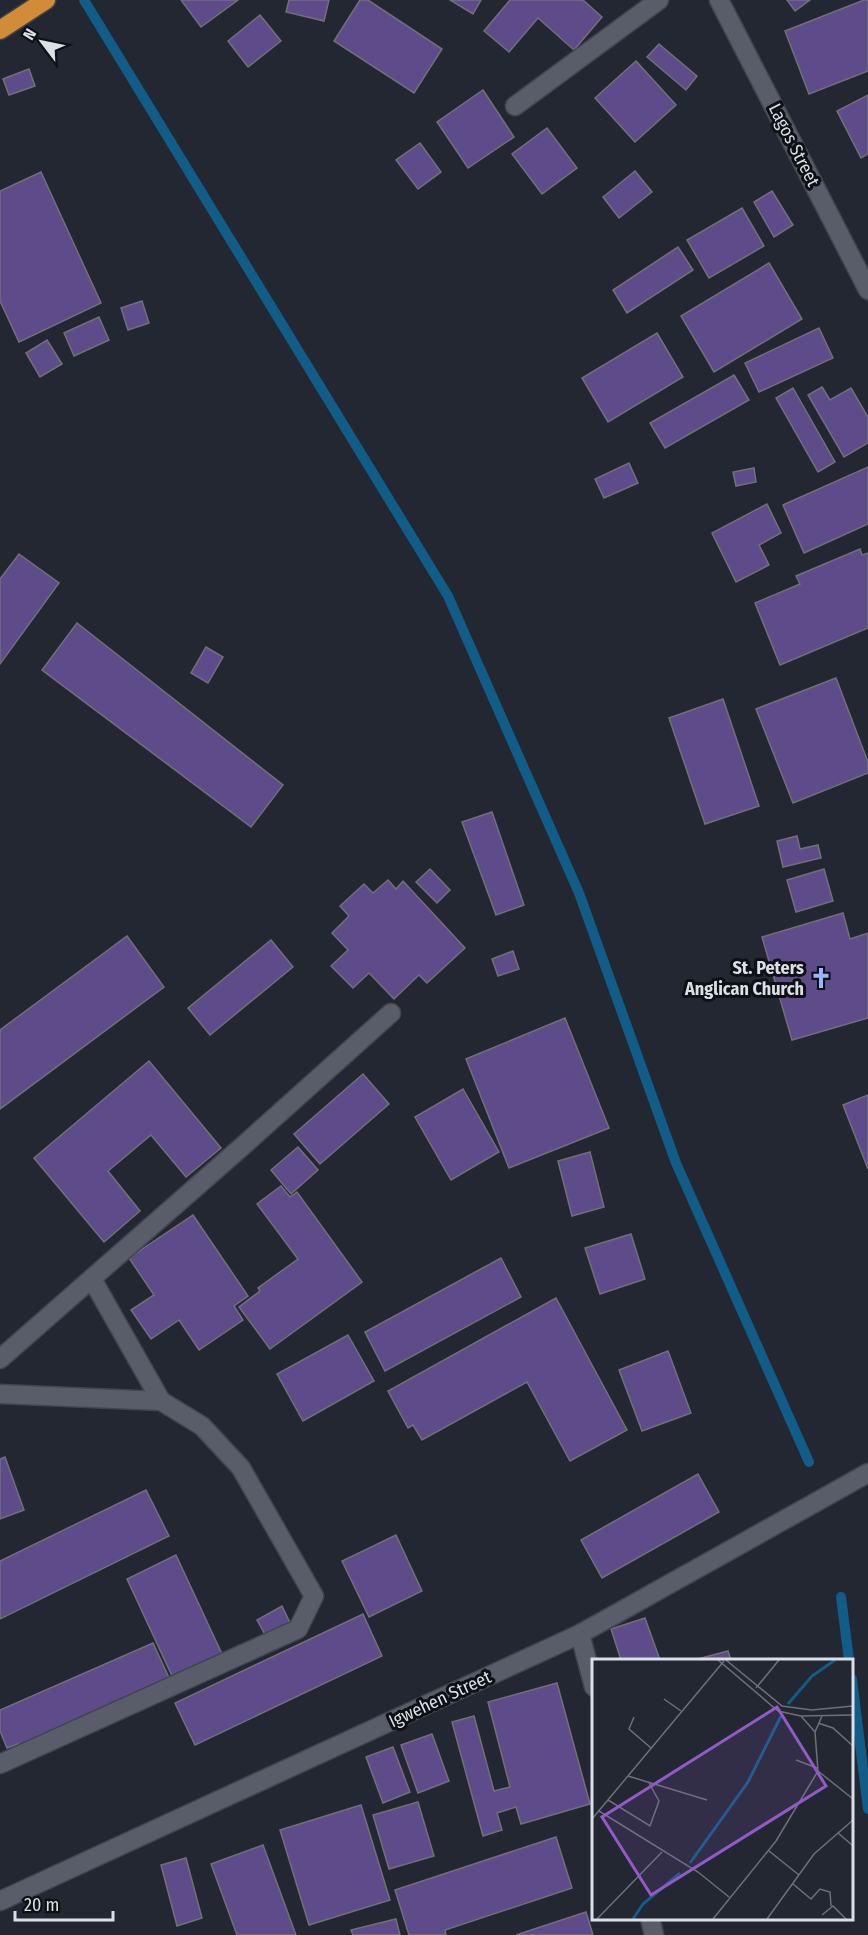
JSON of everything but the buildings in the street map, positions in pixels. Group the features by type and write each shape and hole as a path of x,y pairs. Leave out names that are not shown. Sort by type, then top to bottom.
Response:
{"highway":[{"path":"0,30 43,3"}],"street":[{"path":"515,106 659,0"},
{"name":"Lagos Street","path":"719,0 868,290"},
{"path":"0,1359 391,1012"},
{"path":"92,1279 161,1401"},
{"path":"0,1394 161,1401 202,1425 241,1468 314,1596 298,1629 0,1764"},
{"name":"Igwehen Street","path":"0,1901 580,1635 868,1473"},
{"path":"580,1635 592,1680"},
{"path":"650,1920 654,1935"}],"waterway":[{"path":"84,0 448,596 579,893 676,1163 809,1462"},
{"path":"841,1597 849,1659"},
{"path":"853,1687 868,1809"}],"place":[{"name":"St. Peters Anglican Church","path":"821,978"}]}
